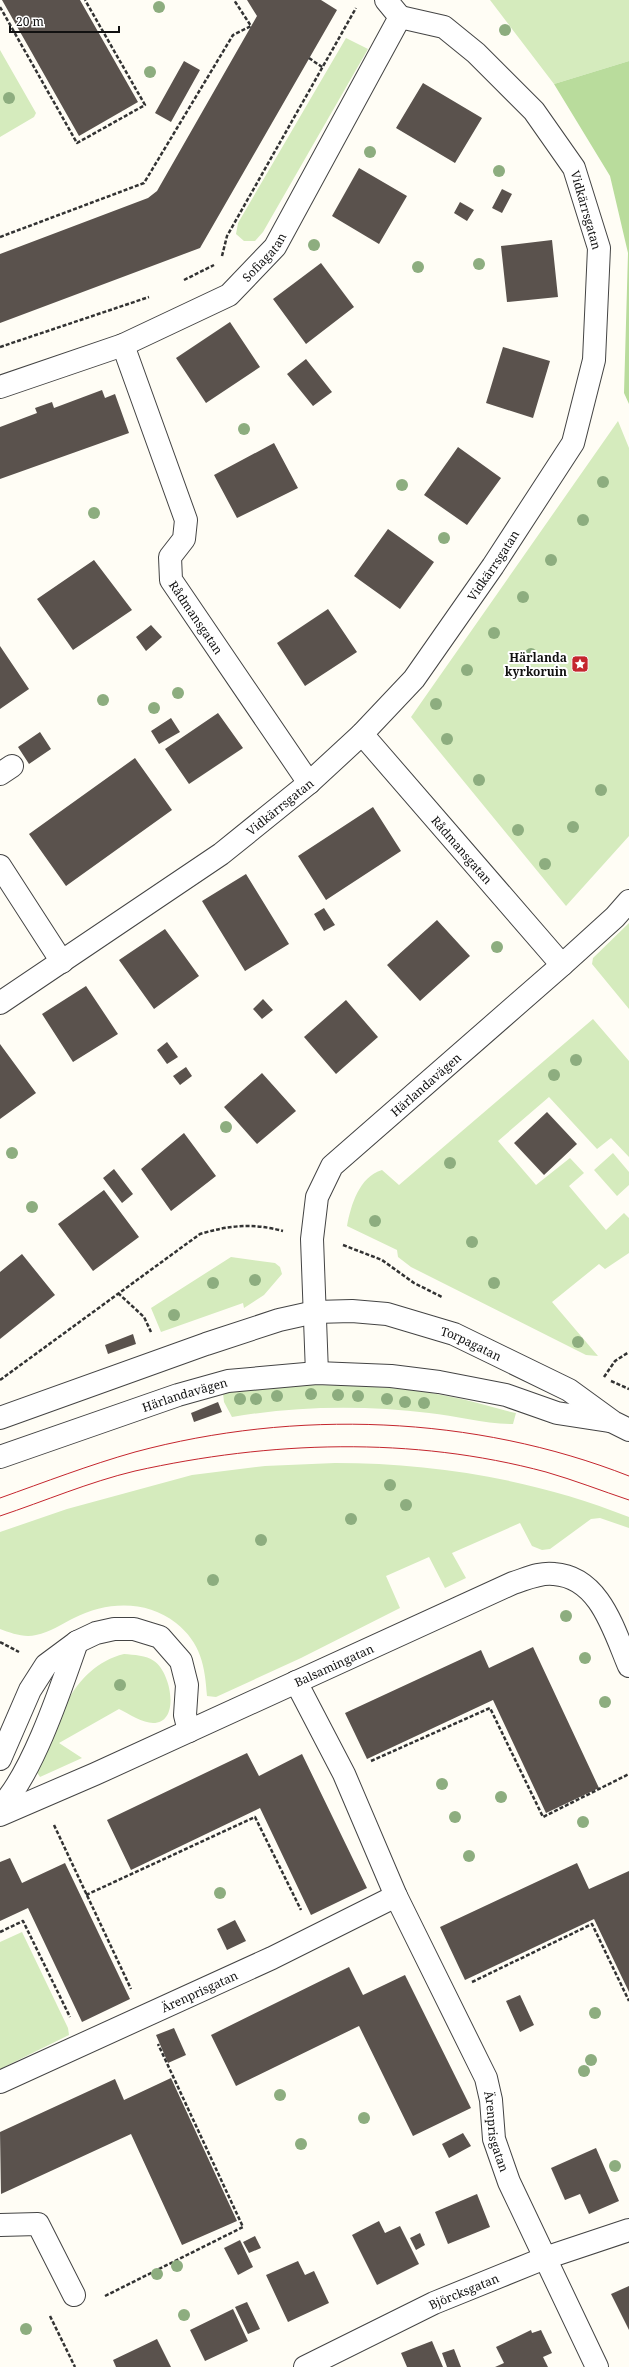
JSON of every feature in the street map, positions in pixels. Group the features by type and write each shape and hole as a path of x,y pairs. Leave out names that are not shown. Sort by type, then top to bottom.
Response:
{"street":[{"path":"386,0 400,17"},
{"name":"Sofiagatan","path":"0,387 123,345 229,294 275,247 400,17"},
{"name":"Vidkärrsgatan","path":"0,1003 221,854 309,783 362,734 414,679 493,566 573,443 594,360 599,248 574,168 534,111 476,53 444,27 400,17"},
{"name":"Rådmansgatan","path":"123,345 186,520 184,539 170,557 171,580 309,783"},
{"name":"Rådmansgatan","path":"362,734 562,965"},
{"path":"0,866 62,962"},
{"name":"Härlandavägen","path":"0,1457 178,1395 228,1381 317,1372 312,1262 314,1218 317,1197 332,1166 562,965 615,917 629,901"},
{"name":"Torpagatan","path":"315,1312 352,1311 387,1314 454,1334 569,1390 621,1426"},
{"path":"0,1418 206,1344 279,1320 315,1312"},
{"name":"Torpagatan","path":"317,1372 391,1376 439,1382 506,1395 557,1413 621,1426"},
{"name":"Balsamingatan","path":"0,1815 42,1798 513,1583 538,1575 555,1574 576,1580 591,1590 605,1611 629,1666"},
{"path":"0,1759 30,1690 46,1664 77,1642 96,1633 114,1629 134,1629 160,1637 181,1661 187,1685 185,1715 189,1731"},
{"path":"0,1807 23,1774 32,1756 77,1642"},
{"name":"Ärenprisgatan","path":"296,1682 344,1774 396,1896 486,2078 491,2100 494,2139 509,2182 597,2367"},
{"name":"Ärenprisgatan","path":"0,2082 144,2015 259,1964 396,1896"},
{"path":"2,2230 38,2224 74,2295"},
{"name":"Björcksgatan","path":"305,2367 434,2303 545,2258 629,2230"}],"path":[{"path":"0,7 77,143 144,104 85,0"},
{"path":"0,237 144,183 233,35 251,26 234,0"},
{"path":"178,283 221,261 227,236 357,7"},
{"path":"309,58 322,67"},
{"path":"0,347 150,296"},
{"path":"0,1380 200,1234 226,1226 269,1228 289,1233"},
{"path":"118,1293 144,1317 154,1338"},
{"path":"604,1377 615,1361 629,1352"},
{"path":"344,1774 490,1708 543,1817 629,1774"},
{"path":"42,1798 86,1895 243,2227 120,2290 80,2307 74,2295"},
{"path":"86,1895 255,1817 304,1917"},
{"path":"0,1932 23,1921 71,2018"},
{"path":"444,1995 592,1924 629,2001"}],"green space":[{"path":"490,0 629,0 629,61 554,84"},
{"path":"346,38 368,49 263,232 255,241 244,241 236,234 238,223"},
{"path":"0,50 36,113 34,117 0,137"},
{"path":"629,61 629,404 624,393 628,253 610,176 554,84"},
{"path":"618,421 629,448 629,836 566,906 411,717"},
{"path":"629,923 629,1009 592,964 593,958"},
{"path":"593,1019 629,1061 629,1157 611,1138 597,1149 549,1097 498,1141 536,1185 570,1158 584,1173 569,1186 606,1230 624,1213 629,1218 629,1253 605,1269 599,1264 552,1302 598,1356 586,1355 411,1267 398,1257 397,1250 347,1226 357,1193 367,1179 382,1170 399,1185"},
{"path":"613,1153 629,1172 629,1185 617,1196 594,1170"},
{"path":"231,1257 275,1263 280,1267 282,1274 264,1295 244,1308 243,1303 161,1332 151,1308"},
{"path":"288,1385 388,1388 427,1392 516,1413 513,1424 492,1423 404,1410 355,1408 305,1409 256,1413 232,1417 224,1402 223,1393"},
{"path":"335,1463 410,1466 485,1476 558,1493 594,1504 629,1517 629,1528 600,1518 591,1519 550,1549 542,1550 532,1546 520,1523 452,1553 466,1578 445,1588 429,1557 386,1576 400,1608 301,1658 216,1697 207,1696 203,1665 191,1639 176,1623 165,1615 152,1610 126,1606 100,1608 87,1612 56,1628 31,1636 18,1635 0,1629 0,1532 67,1509 192,1475 265,1466"},
{"path":"124,1654 147,1658 154,1661 160,1667 169,1685 170,1706 167,1715 162,1721 149,1723 119,1709 59,1743 82,1758 40,1777 36,1771 59,1718 78,1685 91,1671 106,1661"},
{"path":"22,1932 68,2028 69,2035 0,2069 0,1942"}],"building":[{"path":"2,0 80,0 138,102 79,136"},
{"path":"247,0 321,0 337,10 200,248 0,323 0,254 148,198 157,191 257,16"},
{"path":"184,61 200,70 171,122 155,113"},
{"path":"423,83 482,118 455,163 396,128"},
{"path":"359,168 407,196 379,244 332,216"},
{"path":"502,189 512,194 502,213 492,208"},
{"path":"460,202 474,210 467,221 454,213"},
{"path":"552,240 558,297 507,302 501,246"},
{"path":"321,263 354,307 306,344 273,299"},
{"path":"230,322 260,367 206,403 176,358"},
{"path":"503,347 550,361 533,418 486,403"},
{"path":"306,359 332,392 313,406 287,374"},
{"path":"102,390 105,398 115,394 129,433 0,479 0,427 37,413 35,408 52,402 54,408"},
{"path":"274,443 298,488 237,518 214,475"},
{"path":"458,447 501,478 467,525 424,495"},
{"path":"388,529 434,562 400,609 354,576"},
{"path":"94,560 132,610 73,650 37,599"},
{"path":"328,609 357,652 305,686 277,643"},
{"path":"151,625 162,637 146,651 136,637"},
{"path":"0,646 29,689 0,709"},
{"path":"218,713 243,748 189,784 165,749"},
{"path":"171,718 180,732 159,744 151,731"},
{"path":"40,732 51,749 29,764 18,747"},
{"path":"135,758 172,810 66,886 29,834"},
{"path":"373,807 401,851 326,900 298,856"},
{"path":"246,874 289,944 245,971 202,901"},
{"path":"324,908 335,925 324,931 314,914"},
{"path":"437,920 470,956 420,1001 387,965"},
{"path":"165,929 199,976 154,1009 119,960"},
{"path":"86,986 118,1034 73,1062 42,1014"},
{"path":"263,999 273,1010 262,1019 253,1009"},
{"path":"346,1000 378,1037 336,1074 304,1037"},
{"path":"167,1042 178,1057 167,1064 157,1050"},
{"path":"0,1044 36,1093 0,1119"},
{"path":"186,1067 192,1076 180,1085 173,1076"},
{"path":"262,1073 296,1111 257,1144 224,1107"},
{"path":"547,1112 577,1144 544,1175 514,1143"},
{"path":"184,1133 216,1176 171,1211 141,1169"},
{"path":"114,1169 133,1194 122,1203 103,1178"},
{"path":"104,1190 139,1237 93,1271 58,1224"},
{"path":"22,1254 55,1295 0,1339 0,1272"},
{"path":"133,1334 136,1344 108,1354 105,1345"},
{"path":"218,1402 222,1412 194,1422 191,1413"},
{"path":"533,1647 599,1788 546,1813 493,1700 367,1759 345,1713 481,1650 489,1668"},
{"path":"247,1753 259,1776 302,1754 367,1888 311,1915 260,1808 131,1870 107,1820"},
{"path":"10,1858 22,1883 65,1863 130,1999 82,2022 28,1908 0,1921 0,1862"},
{"path":"577,1863 589,1889 629,1871 629,1992 594,1919 465,1980 440,1927"},
{"path":"235,1920 246,1941 227,1950 217,1929"},
{"path":"349,1967 363,1995 405,1975 471,2108 413,2136 359,2026 236,2086 211,2035"},
{"path":"520,1995 534,2025 520,2032 506,2001"},
{"path":"174,2028 186,2055 168,2063 156,2035"},
{"path":"171,2078 237,2221 182,2245 131,2134 1,2194 0,2132 115,2079 124,2100"},
{"path":"463,2133 471,2146 449,2158 442,2144"},
{"path":"596,2148 619,2201 589,2214 580,2194 565,2200 551,2168"},
{"path":"477,2194 490,2227 448,2244 435,2212"},
{"path":"379,2221 385,2233 400,2226 419,2264 377,2285 352,2235"},
{"path":"420,2233 425,2245 416,2250 410,2238"},
{"path":"255,2236 261,2248 249,2253 243,2242"},
{"path":"240,2240 253,2267 238,2275 224,2248"},
{"path":"298,2261 305,2275 314,2271 329,2303 288,2322 266,2275"},
{"path":"629,2286 629,2330 611,2294"},
{"path":"247,2302 260,2329 248,2334 235,2307"},
{"path":"233,2309 248,2341 205,2361 190,2330"},
{"path":"531,2330 532,2333 541,2330 552,2353 543,2357 548,2367 495,2367 504,2363 496,2347"},
{"path":"157,2339 171,2367 116,2367 113,2360"},
{"path":"432,2341 443,2367 407,2367 401,2353"},
{"path":"454,2349 461,2367 447,2367 442,2353"}],"tram line":[{"path":"0,1498 118,1457 196,1438 258,1429 321,1425 384,1425 447,1430 509,1440 570,1456 629,1476"},
{"path":"0,1516 84,1486 135,1471 237,1453 341,1447 393,1448 444,1452 495,1460 546,1472 629,1500"}],"place":[{"name":"Härlanda kyrkoruin","path":"580,664"}]}
